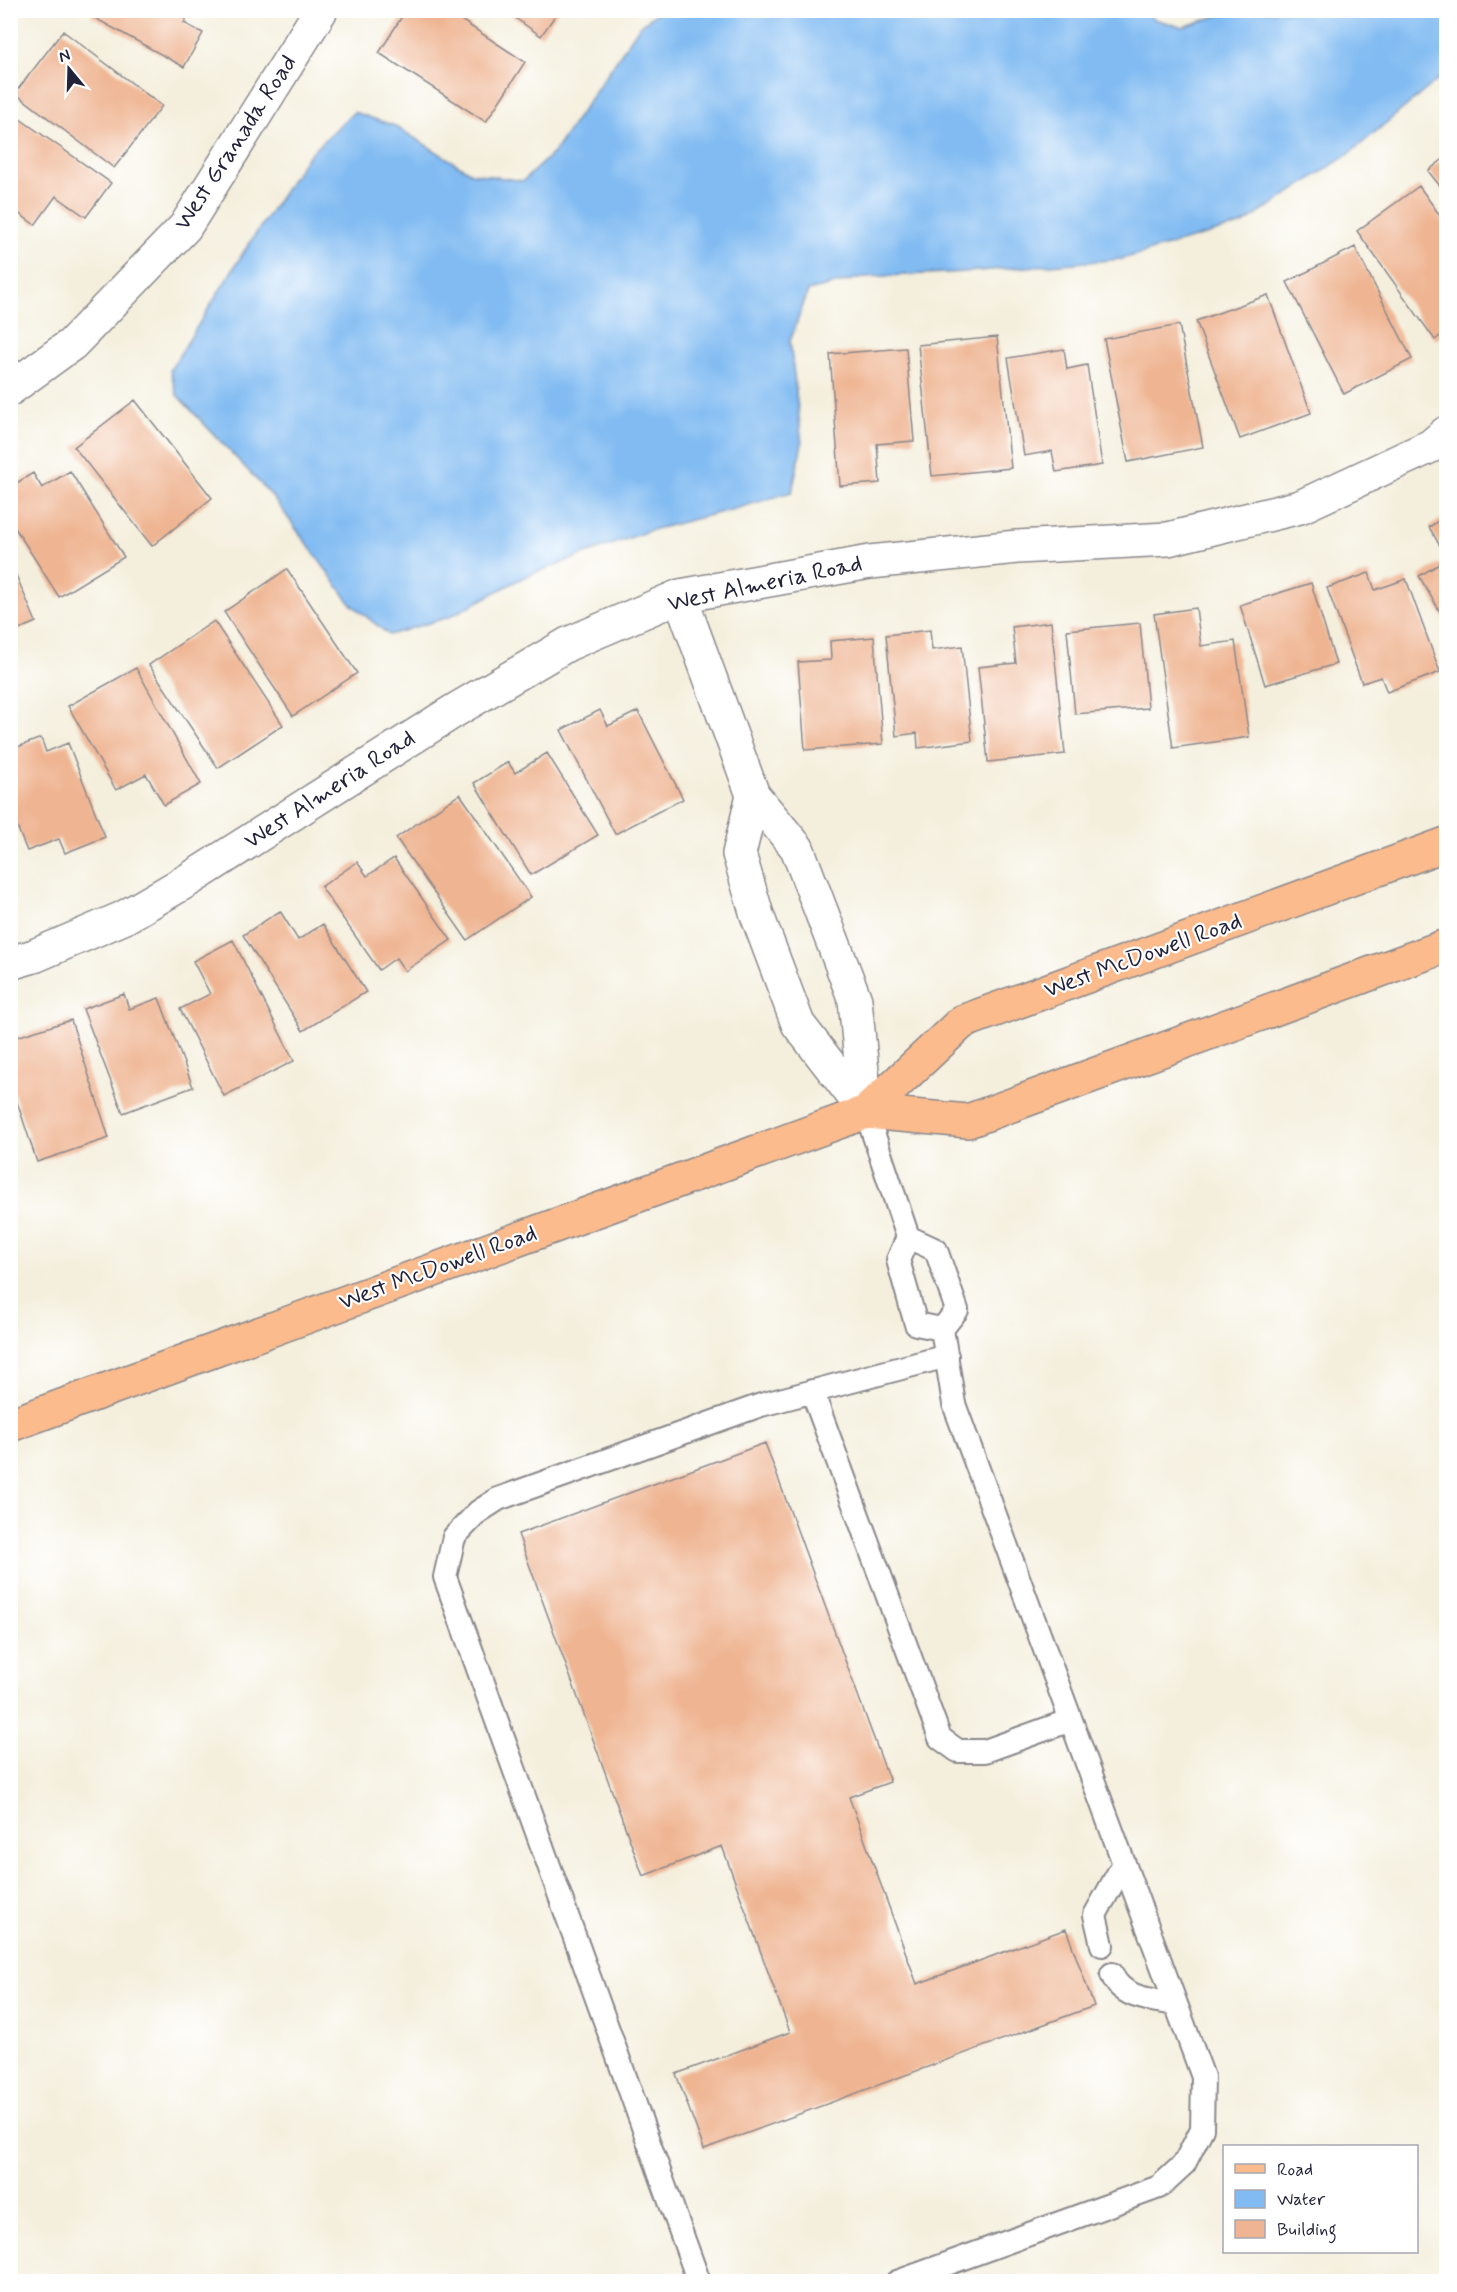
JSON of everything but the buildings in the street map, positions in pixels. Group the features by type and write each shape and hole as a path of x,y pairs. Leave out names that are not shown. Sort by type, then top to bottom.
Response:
{"main road":[{"name":"West McDowell Road","path":"10,1425 866,1112 962,1023 1446,843"},
{"name":"West McDowell Road","path":"866,1112 968,1121 1446,946"}],"street":[{"name":"West Granada Road","path":"10,389 72,344 184,227 321,10"},
{"name":"West Almeria Road","path":"10,963 34,956 123,918 190,879 454,711 558,649 680,596 870,562 1017,547 1168,539 1299,507 1431,446 1446,433"},
{"path":"680,596 753,795 796,848 855,1000 866,1112"},
{"path":"753,795 739,854 757,915 798,1024 866,1112"}],"lane":[{"path":"866,1112 908,1237 898,1260 916,1324 942,1329"},
{"path":"897,2282 1159,2187 1184,2164 1202,2129 1203,2077 954,1404 942,1329 957,1310 936,1250 908,1237"},
{"path":"699,2282 445,1577 454,1537 478,1512 498,1499 761,1405 946,1356"},
{"path":"812,1391 940,1738 958,1751 985,1751 1071,1720"},
{"path":"1102,1945 1095,1915 1124,1863"},
{"path":"1112,1974 1116,1984 1136,1996 1176,2004"}],"water":[{"path":"1142,10 1154,19 1183,27 1232,11 1446,11 1446,73 1349,154 1243,224 1122,259 966,272 863,277 808,291 790,341 802,444 792,492 648,531 524,577 449,617 389,635 351,604 272,496 177,395 170,370 245,250 307,157 354,112 395,126 471,173 523,181 554,152 639,27 659,11"}]}
